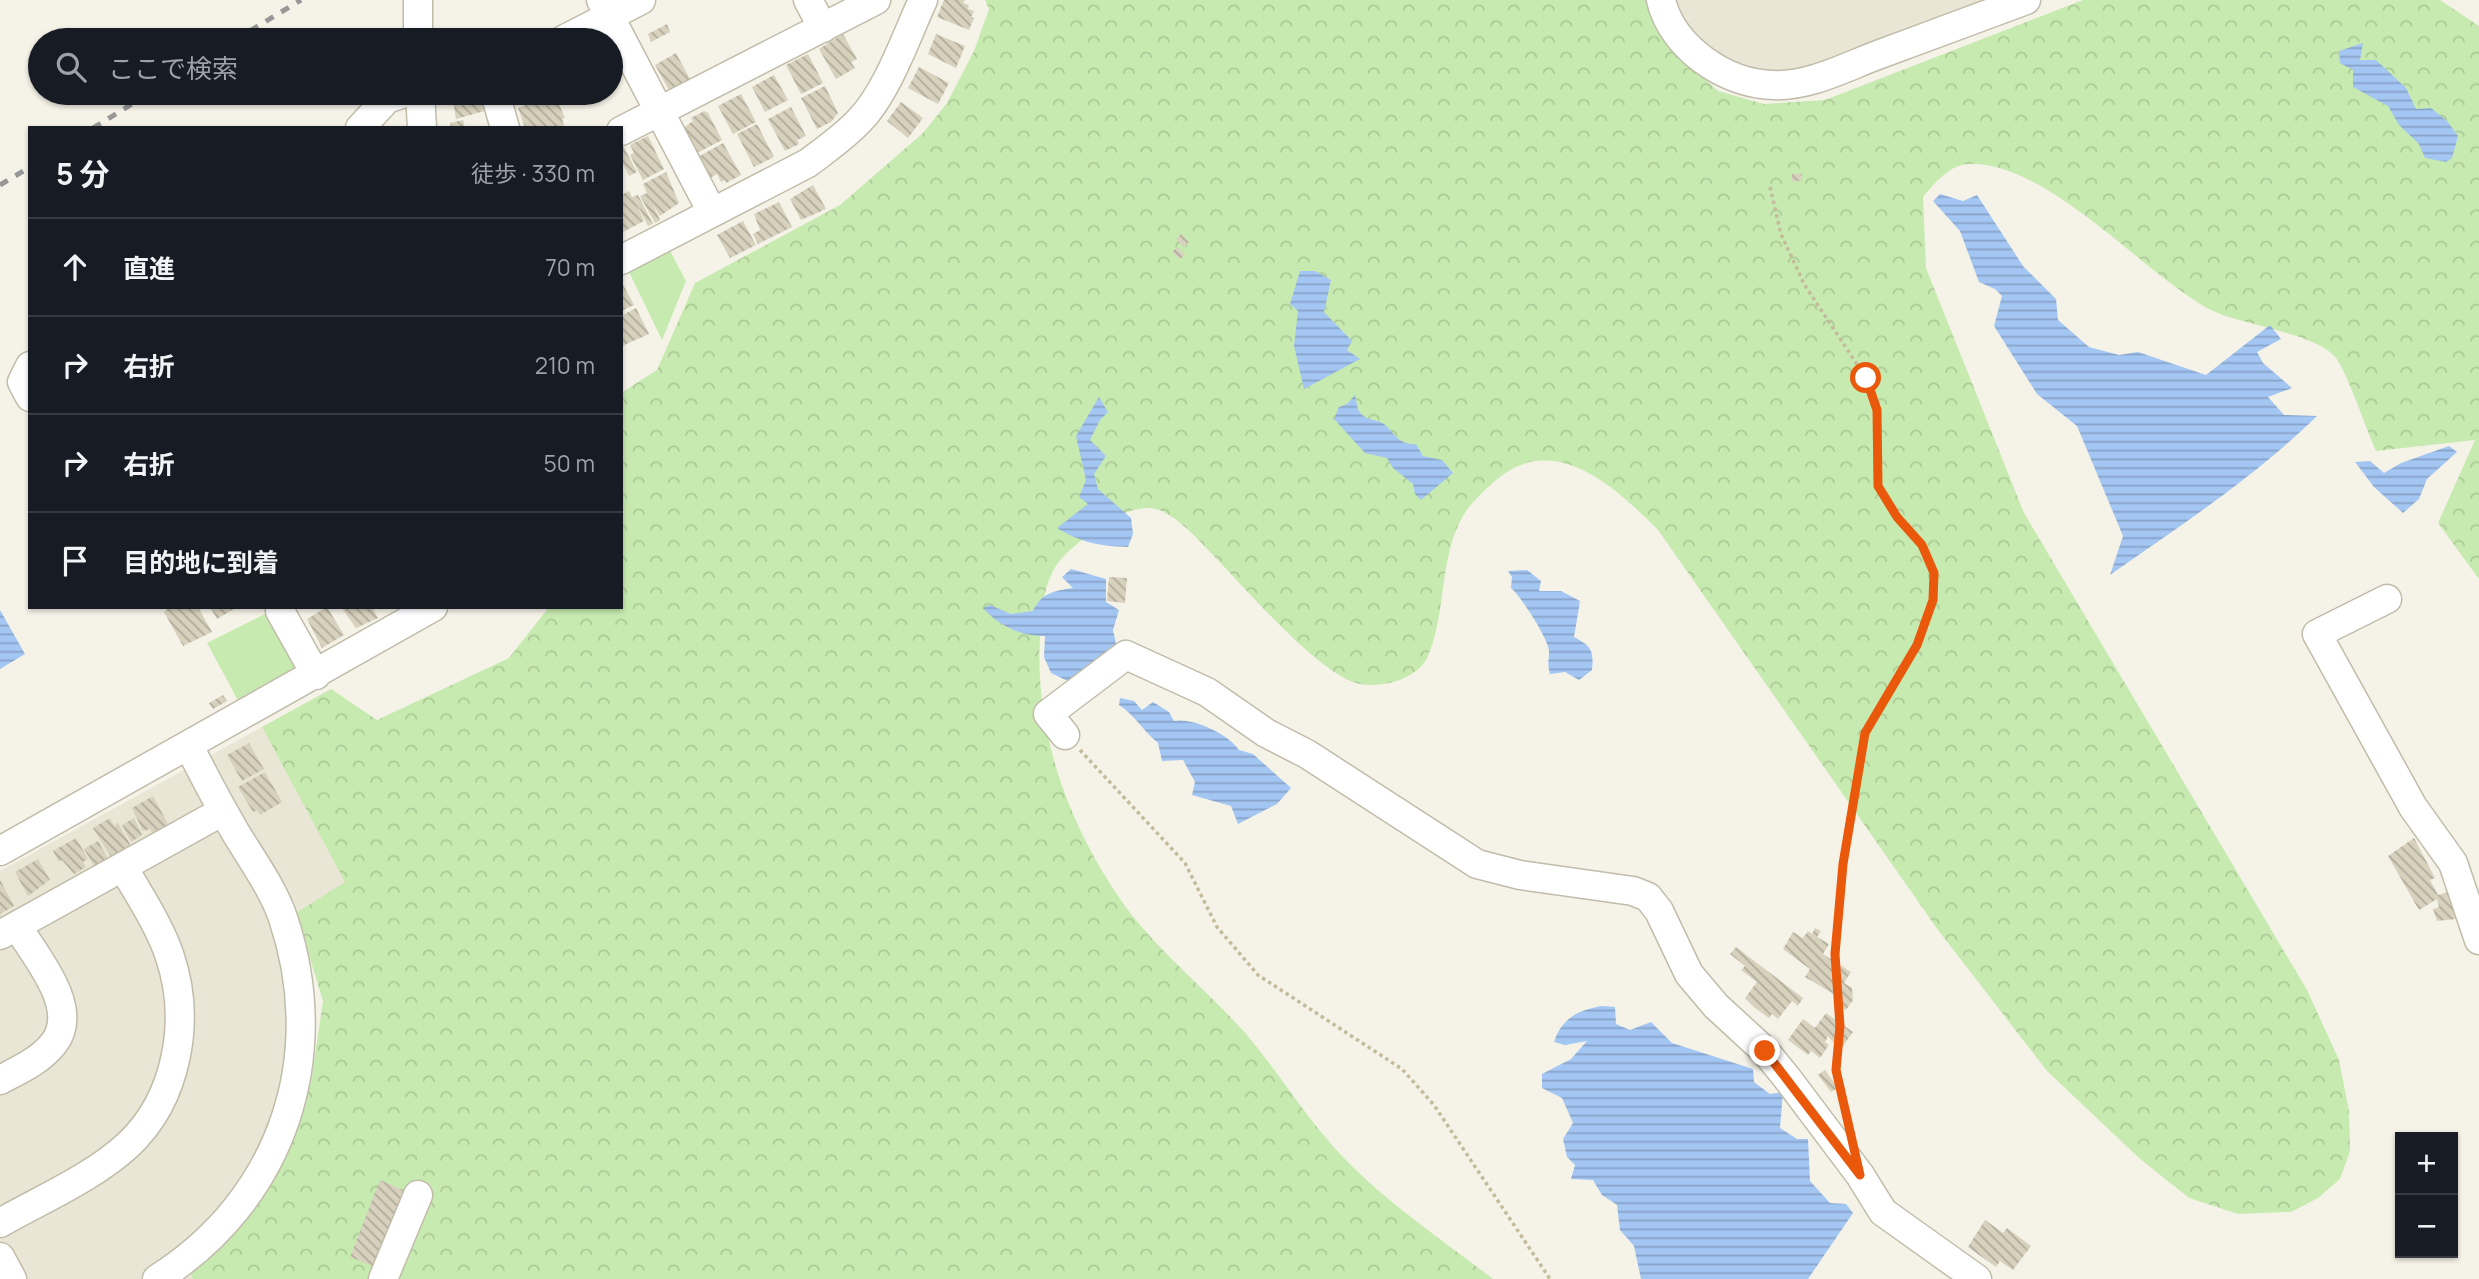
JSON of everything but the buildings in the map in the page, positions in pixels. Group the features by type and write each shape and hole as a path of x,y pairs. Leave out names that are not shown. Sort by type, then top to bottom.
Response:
{"street":[{"path":"418,0 418,28"},
{"path":"579,28 604,9 641,0"},
{"path":"808,0 823,28"},
{"path":"623,130 876,0"},
{"path":"623,259 808,163 860,120 877,96 923,0"},
{"path":"1661,0 1676,33 1700,59 1732,76 1773,85 1812,80 2026,0"},
{"path":"604,9 614,28"},
{"path":"623,46 712,212"},
{"path":"362,126 381,105"},
{"path":"412,105 421,126"},
{"path":"498,105 504,126"},
{"path":"28,370 22,382 28,393"},
{"path":"2387,598 2316,634 2413,807 2452,863 2477,926"},
{"path":"282,609 316,675"},
{"path":"0,851 316,675 429,609"},
{"path":"1065,735 1048,714 1126,655 1207,692 1266,733 1307,754 1477,864 1520,875 1633,891 1648,897 1659,911 1689,974 1716,1006 1765,1051 1860,1175 1883,1212 1977,1279"},
{"path":"157,1279 191,1255 241,1205 268,1162 283,1127 296,1082 302,1041 300,984 283,917 189,746"},
{"path":"0,1080 36,1060 46,1051 55,1042 62,1020 59,997 8,931 223,811"},
{"path":"0,1223 97,1167 128,1144 164,1093 178,1059 179,1007 170,957 123,867"},
{"path":"383,1279 418,1195"},
{"path":"0,1257 12,1279"}],"path":[{"path":"1770,187 1780,234 1804,284 1866,378 1877,410 1878,486 1897,517 1922,545 1934,573 1933,600 1917,645 1865,733 1843,864 1835,954 1840,1026 1836,1070 1848,1122"},
{"path":"1065,735 1141,812 1185,863 1217,927 1258,975 1402,1069 1434,1105 1550,1279"}],"shaded area":[{"path":"1675,0 2004,0 1784,76 1741,70 1709,53 1683,22"},
{"path":"262,727 346,882 296,913 283,917 300,984 283,1127 189,1272 193,1279 0,1279 0,871"}],"green space":[{"path":"985,0 1648,0 1681,57 1718,91 1764,104 1825,100 2083,0 2440,0 2479,26 2479,579 2438,523 2475,440 2376,451 2341,366 2326,349 2294,335 2207,308 2181,291 2092,221 2029,180 1999,168 1962,165 1943,176 1923,197 1926,268 2024,513 2307,990 2339,1060 2349,1111 2350,1151 2340,1179 2318,1198 2291,1212 2238,1214 2189,1198 2139,1158 2047,1071 1938,930 1658,530 1603,482 1561,462 1539,461 1517,466 1495,481 1464,514 1452,543 1437,625 1428,656 1416,671 1399,680 1379,685 1360,684 1343,678 1324,665 1282,627 1192,533 1171,516 1149,508 1119,516 1074,546 1063,557 1047,585 1040,629 1043,711 1061,783 1091,851 1131,914 1246,1034 1318,1129 1344,1158 1397,1206 1493,1279 193,1279 189,1272 297,1125 311,1082 323,1001 296,913 345,882 262,727 331,689 377,720 509,658 547,609 623,609 623,392 657,370 695,283 840,205 923,133 947,103 974,51 989,9"},
{"path":"670,251 686,281 662,340 629,272"},
{"path":"269,612 303,671 241,706 207,643"}],"water":[{"path":"2363,43 2360,60 2376,60 2406,88 2416,109 2431,108 2447,121 2458,136 2452,158 2446,162 2425,158 2419,144 2399,125 2388,106 2353,87 2353,70 2340,63 2339,51"},
{"path":"1940,194 1963,201 1977,195 2023,266 2056,299 2058,320 2089,347 2119,355 2138,352 2206,375 2270,325 2281,339 2257,352 2263,363 2292,388 2268,397 2284,415 2317,416 2242,481 2110,575 2123,536 2077,426 2037,394 1994,326 2002,296 1995,289 1979,282 1960,231 1933,201"},
{"path":"1300,271 1315,271 1331,280 1324,312 1352,341 1347,350 1360,359 1304,389 1294,346 1298,311 1290,304"},
{"path":"1355,395 1362,414 1384,424 1401,441 1416,444 1423,456 1442,460 1453,473 1421,500 1415,494 1413,484 1393,468 1387,458 1365,453 1334,419 1339,407 1347,404"},
{"path":"1099,397 1108,412 1100,420 1090,440 1106,456 1094,474 1098,489 1131,518 1133,534 1128,547 1091,543 1057,528 1088,504 1079,497 1086,480 1076,436"},
{"path":"2449,446 2457,452 2427,479 2419,499 2403,513 2374,487 2355,462 2370,461 2384,473 2401,463"},
{"path":"1071,569 1106,579 1106,602 1119,610 1113,630 1117,648 1072,683 1051,673 1044,657 1045,636 1011,629 983,608 990,605 1011,614 1033,611 1040,600 1049,594 1073,588 1062,577"},
{"path":"1527,570 1541,581 1539,591 1561,591 1580,601 1574,637 1590,649 1592,670 1579,680 1565,672 1550,674 1548,645 1527,608 1511,588 1512,577 1508,571"},
{"path":"0,610 25,654 0,669"},
{"path":"1120,698 1134,701 1142,710 1153,702 1169,712 1174,721 1200,724 1219,733 1239,750 1253,754 1291,788 1277,804 1238,824 1231,806 1192,795 1195,782 1183,760 1162,761 1158,743 1119,705"},
{"path":"1602,1006 1615,1007 1616,1024 1630,1030 1651,1022 1672,1043 1753,1069 1754,1082 1770,1094 1783,1092 1780,1128 1797,1139 1808,1139 1810,1181 1830,1203 1846,1204 1853,1213 1808,1279 1641,1279 1634,1246 1620,1230 1617,1205 1602,1195 1593,1180 1571,1179 1575,1165 1567,1157 1563,1139 1573,1123 1562,1098 1542,1088 1542,1074 1571,1059 1587,1041 1565,1045 1554,1042 1566,1021 1578,1013"}],"railway":[{"path":"255,28 301,0"},
{"path":"96,126 130,105"},
{"path":"0,185 28,168"}],"route":[{"path":"1765,1051 1860,1175 1836,1070 1840,1026 1835,954 1843,864 1865,733 1917,645 1933,600 1934,573 1922,545 1897,517 1878,486 1877,410 1866,378"}]}
